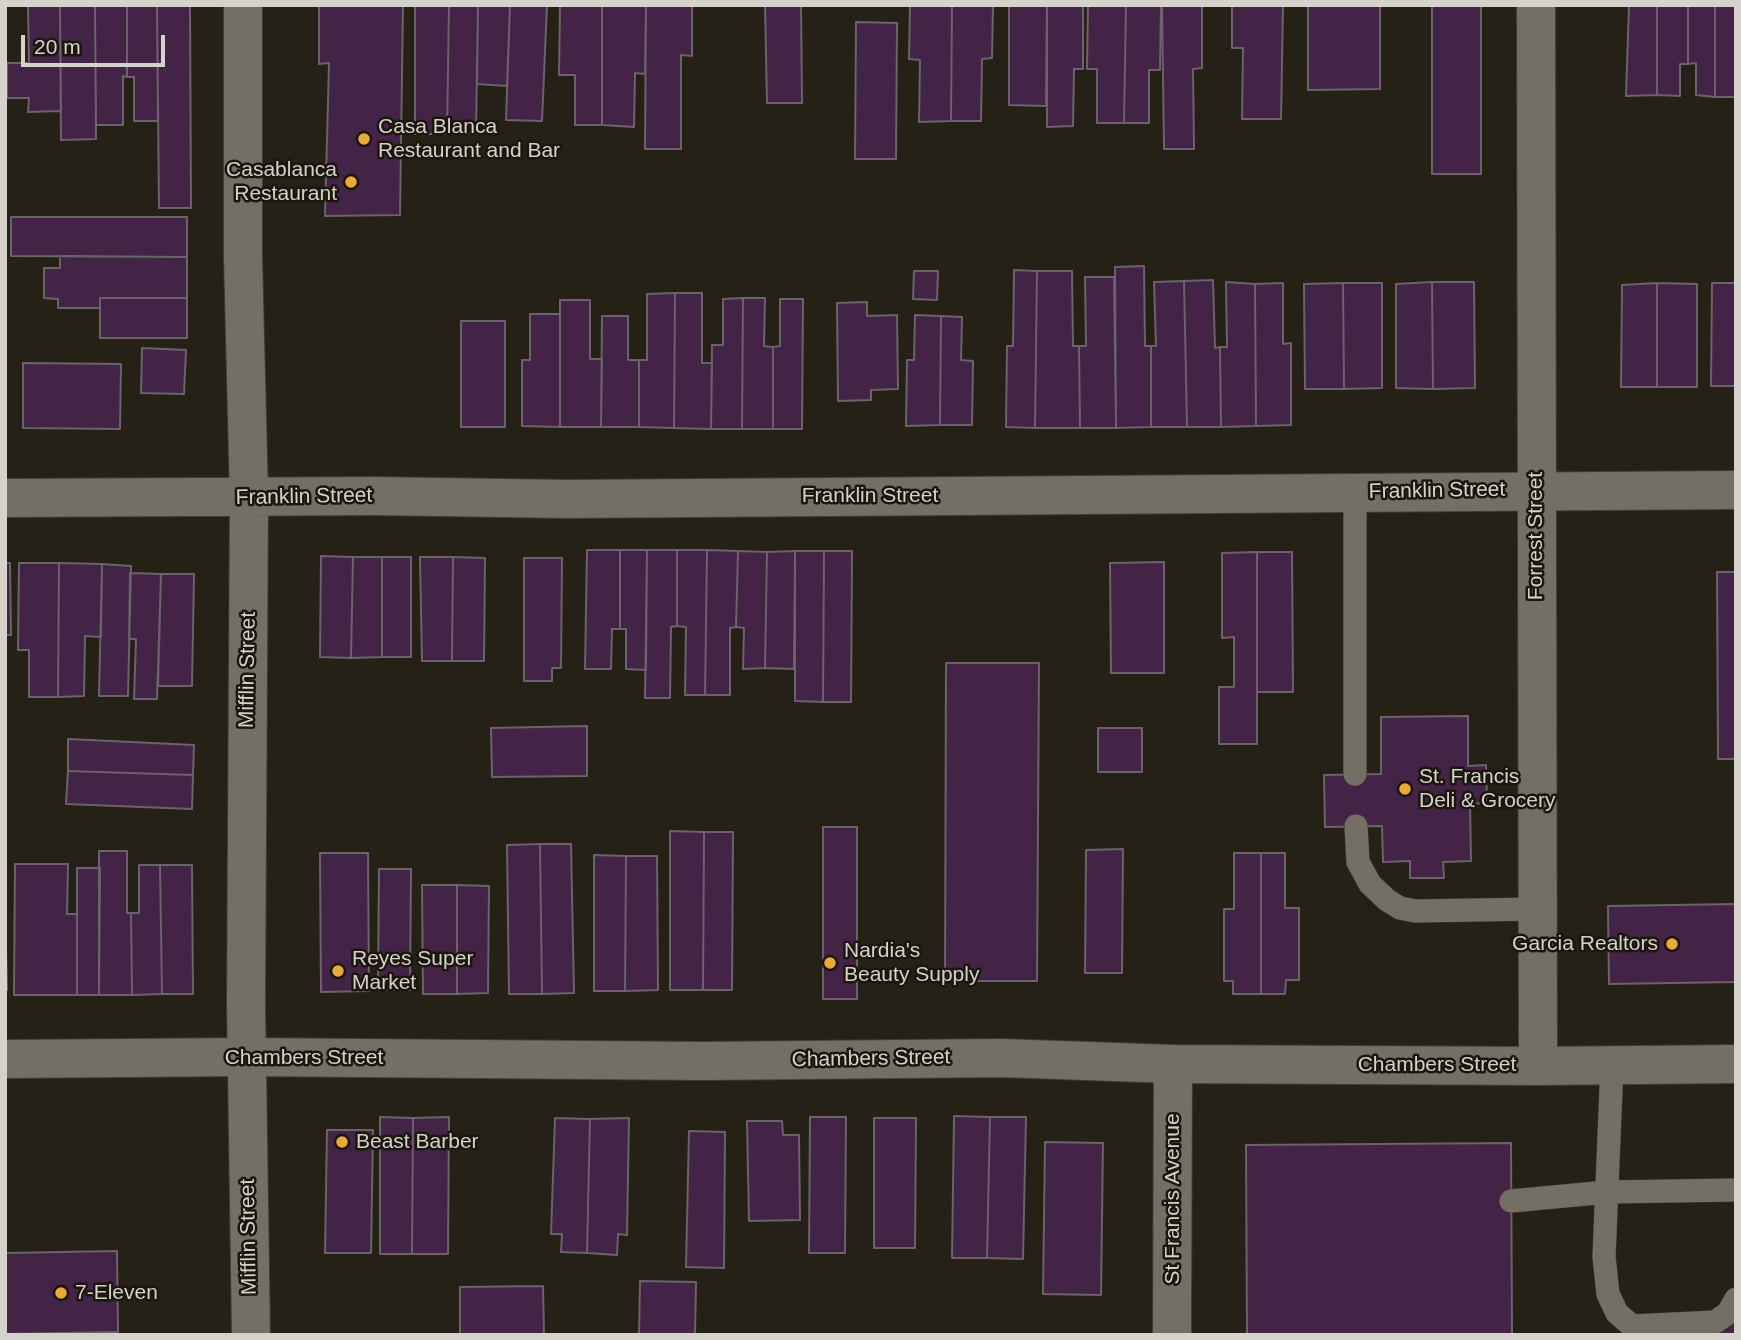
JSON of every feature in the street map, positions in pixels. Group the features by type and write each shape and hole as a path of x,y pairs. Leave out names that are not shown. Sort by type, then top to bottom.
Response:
{"street":[{"name":"Mifflin Street","path":"243,5 243,257 249,498 246,875 251,1335"},
{"name":"Forrest Street","path":"1536,5 1538,1066"},
{"name":"Franklin Street","path":"5,498 377,496 567,499 1736,490"},
{"name":"Chambers Street","path":"5,1059 247,1057 704,1061 1001,1058 1173,1064 1736,1064"},
{"name":"St Francis Avenue","path":"1172,1335 1173,1064"}],"lane":[{"path":"1355,492 1355,774"},
{"path":"1356,826 1358,862 1370,884 1399,908 1415,911 1537,909"},
{"path":"1612,1065 1604,1257 1608,1294 1617,1313 1632,1326 1715,1321 1728,1313 1736,1299"},
{"path":"1511,1201 1607,1192 1736,1190"}],"building":[{"path":"28,5 60,5 61,111 28,112 29,98 7,98 7,63 29,63"},
{"path":"60,5 95,5 96,139 61,140"},
{"path":"95,5 127,5 127,77 123,76 123,125 96,125"},
{"path":"127,5 157,5 158,121 134,121 134,77 127,77"},
{"path":"157,5 190,5 191,208 159,208"},
{"name":"Casa Blanca Restaurant and Bar","path":"319,5 403,5 400,215 325,216 329,63 319,64"},
{"path":"415,5 449,5 447,134 415,134"},
{"path":"449,5 478,5 476,134 447,134"},
{"path":"478,5 510,5 507,86 477,84"},
{"path":"510,5 547,5 542,121 506,120"},
{"path":"560,5 602,5 602,125 575,125 575,75 559,75"},
{"path":"602,5 646,5 645,74 635,73 634,127 602,125"},
{"path":"646,5 692,5 692,56 681,55 681,149 645,149"},
{"path":"765,5 801,5 802,103 767,103"},
{"path":"910,5 952,5 951,121 919,122 920,60 909,59"},
{"path":"952,5 993,5 992,58 982,59 981,121 951,121"},
{"path":"1009,5 1047,5 1046,106 1009,105"},
{"path":"1047,5 1083,5 1083,69 1074,69 1073,126 1047,127"},
{"path":"1088,5 1126,5 1124,123 1097,123 1097,69 1087,69"},
{"path":"1126,5 1161,5 1160,70 1149,70 1149,123 1124,123"},
{"path":"1162,5 1202,5 1202,68 1193,69 1194,149 1164,149"},
{"path":"1232,5 1283,5 1281,119 1242,119 1243,48 1232,48"},
{"path":"1308,5 1380,5 1380,89 1308,90"},
{"path":"1432,5 1481,5 1481,174 1432,174"},
{"path":"1629,5 1657,5 1657,95 1626,96"},
{"path":"1657,5 1688,5 1688,64 1680,64 1680,96 1657,95"},
{"path":"1688,5 1715,5 1715,97 1696,95 1696,63 1688,64"},
{"path":"1715,5 1736,5 1736,97 1715,97"},
{"path":"856,22 897,23 896,159 855,159"},
{"path":"11,217 187,217 187,257 11,256"},
{"path":"60,256 187,257 187,298 100,298 100,308 58,308 58,299 44,298 44,268 60,268"},
{"path":"1144,266 1145,346 1151,346 1151,427 1116,428 1115,267"},
{"path":"1014,270 1037,271 1035,428 1006,427 1007,346 1013,346"},
{"path":"914,271 938,271 937,300 913,299"},
{"path":"1037,271 1072,271 1073,346 1079,346 1080,428 1035,428"},
{"path":"1085,277 1114,277 1116,428 1080,428 1079,346 1086,346"},
{"path":"1213,280 1215,348 1220,347 1221,427 1187,427 1184,281"},
{"path":"1184,281 1187,427 1151,427 1151,346 1156,346 1154,282"},
{"path":"1226,282 1255,284 1256,426 1221,427 1220,347 1227,347"},
{"path":"1432,282 1474,282 1475,388 1433,389"},
{"path":"1432,282 1433,389 1396,388 1396,284"},
{"path":"1283,283 1283,344 1291,343 1291,425 1256,426 1255,284"},
{"path":"1343,283 1344,389 1305,389 1304,284"},
{"path":"1343,283 1382,283 1382,388 1344,389"},
{"path":"1657,283 1697,284 1697,387 1657,387"},
{"path":"1657,283 1657,387 1621,387 1622,285"},
{"path":"1712,283 1736,283 1736,386 1711,386"},
{"path":"675,293 702,293 702,363 712,363 711,429 674,428"},
{"path":"675,293 674,428 639,427 639,360 647,360 647,294"},
{"path":"100,298 187,298 187,338 100,338"},
{"path":"743,298 765,298 764,346 773,347 773,429 742,429"},
{"path":"743,298 742,429 711,429 712,345 723,345 723,299"},
{"path":"780,299 803,299 802,429 773,429 773,347 780,346"},
{"path":"560,300 590,300 590,359 602,359 601,427 560,427"},
{"path":"867,302 867,316 897,315 898,389 871,390 871,400 838,401 837,303"},
{"path":"530,314 560,314 560,427 522,426 522,360 530,360"},
{"path":"915,315 941,316 940,425 906,426 907,360 914,360"},
{"path":"602,316 628,316 628,360 639,360 639,427 601,427"},
{"path":"941,316 962,317 961,360 973,361 972,425 940,425"},
{"path":"461,321 505,321 505,427 461,427"},
{"path":"142,348 186,350 184,394 141,393"},
{"path":"23,363 121,364 120,429 23,428"},
{"path":"587,550 620,550 620,629 612,629 611,669 585,669"},
{"path":"620,550 647,550 646,670 626,669 626,629 620,629"},
{"path":"647,550 677,550 677,626 671,627 670,698 645,698"},
{"path":"677,550 707,550 705,695 685,695 686,627 677,626"},
{"path":"707,550 738,551 736,627 730,628 730,695 705,695"},
{"path":"738,551 767,552 765,668 743,669 744,628 736,627"},
{"path":"795,551 824,551 823,702 795,701"},
{"path":"795,551 794,669 765,668 767,552"},
{"path":"824,551 852,551 851,702 823,702"},
{"path":"1257,552 1292,552 1293,692 1257,692"},
{"path":"1257,552 1257,744 1219,744 1219,687 1234,687 1234,637 1222,638 1222,553"},
{"path":"321,556 353,557 351,658 320,657"},
{"path":"353,557 382,557 382,657 351,658"},
{"path":"382,557 411,557 411,657 382,657"},
{"path":"420,557 453,557 452,661 422,661"},
{"path":"453,557 485,558 484,661 452,661"},
{"path":"524,558 562,558 561,668 552,668 552,681 524,681"},
{"path":"1164,562 1164,673 1111,673 1110,563"},
{"path":"5,563 10,563 11,635 5,635"},
{"path":"19,563 59,563 58,697 29,697 29,650 18,650"},
{"path":"59,563 102,564 101,637 85,636 84,696 58,697"},
{"path":"102,564 131,566 128,696 99,696"},
{"path":"1717,572 1736,572 1736,759 1718,759"},
{"path":"130,573 161,574 157,699 134,699 136,639 129,639"},
{"path":"161,574 194,574 192,686 158,686"},
{"path":"946,663 1039,663 1037,981 945,981"},
{"name":"St. Francis Deli & Grocery","path":"1468,716 1468,766 1486,765 1487,803 1470,804 1471,861 1443,862 1444,878 1410,878 1410,861 1383,862 1382,826 1325,827 1324,775 1381,774 1381,717"},
{"path":"587,726 587,776 492,777 491,728"},
{"path":"1098,728 1142,728 1142,772 1098,772"},
{"path":"68,739 194,745 193,775 68,771"},
{"path":"68,771 193,775 192,809 66,804"},
{"path":"823,827 857,827 857,999 823,999"},
{"path":"670,831 704,832 703,990 670,990"},
{"path":"704,832 733,832 732,990 703,990"},
{"path":"540,844 571,844 574,993 542,994"},
{"path":"540,844 542,994 509,994 507,845"},
{"path":"1123,849 1122,973 1085,973 1086,850"},
{"path":"99,851 127,851 127,913 131,913 132,995 99,995"},
{"path":"320,853 368,853 369,991 321,992"},
{"path":"1234,853 1261,853 1261,994 1233,994 1233,981 1224,981 1224,909 1234,909"},
{"path":"1261,853 1285,853 1285,908 1299,908 1299,980 1286,980 1285,994 1261,994"},
{"path":"594,855 626,856 625,991 594,991"},
{"path":"626,856 657,856 658,990 625,991"},
{"path":"15,864 68,864 67,914 77,914 77,995 14,995"},
{"path":"139,865 160,865 162,994 132,995 131,913 139,913"},
{"path":"160,865 192,865 193,994 162,994"},
{"path":"77,868 100,868 99,995 77,995"},
{"path":"379,869 411,869 410,990 378,990"},
{"path":"422,885 457,885 457,994 423,994"},
{"path":"457,885 489,886 488,993 457,994"},
{"name":"Garcia Realtors","path":"1736,904 1736,982 1609,984 1608,906"},
{"path":"5,907 7,990 5,990"},
{"path":"954,1116 990,1117 987,1258 952,1258"},
{"path":"380,1117 413,1118 412,1254 380,1254"},
{"path":"449,1117 448,1254 412,1254 413,1118"},
{"path":"810,1117 846,1117 845,1253 809,1253"},
{"path":"990,1117 1026,1117 1023,1259 987,1258"},
{"path":"555,1118 590,1119 587,1253 561,1252 562,1234 551,1234"},
{"path":"629,1118 627,1235 618,1234 617,1255 587,1253 590,1119"},
{"path":"874,1118 916,1118 915,1248 874,1248"},
{"path":"747,1121 782,1121 783,1135 799,1135 800,1220 749,1221"},
{"path":"327,1130 373,1130 371,1253 325,1253"},
{"path":"689,1131 725,1132 724,1268 686,1267"},
{"path":"1045,1142 1103,1143 1101,1295 1043,1294"},
{"path":"1511,1143 1512,1335 1247,1335 1246,1145"},
{"name":"7-Eleven","path":"117,1251 118,1332 5,1334 5,1253"},
{"path":"640,1281 696,1282 695,1335 639,1335"},
{"path":"543,1286 544,1335 460,1335 460,1287"},
{"path":"1736,1322 1735,1335 1644,1335 1648,1326"}],"place":[{"name":"Casa Blanca Restaurant and Bar","path":"364,139"},
{"name":"Casablanca Restaurant","path":"351,182"},
{"name":"St. Francis Deli & Grocery","path":"1405,789"},
{"name":"Garcia Realtors","path":"1672,944"},
{"name":"Nardia's Beauty Supply","path":"830,963"},
{"name":"Reyes Super Market","path":"338,971"},
{"name":"Beast Barber","path":"342,1142"},
{"name":"7-Eleven","path":"61,1293"}]}
